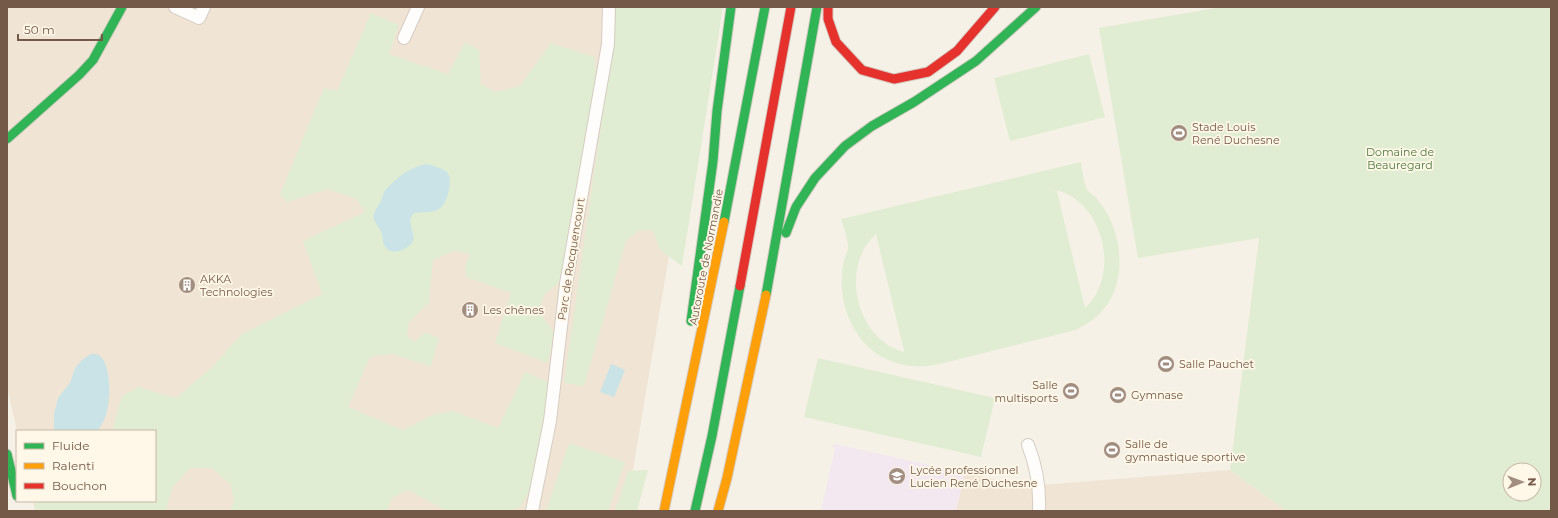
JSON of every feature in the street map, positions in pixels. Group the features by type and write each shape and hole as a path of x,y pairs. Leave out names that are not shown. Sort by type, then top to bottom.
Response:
{"main road":[{"path":"7,139 79,75 92,60 122,7"},
{"path":"690,330 713,161 717,111 731,7"},
{"name":"Autoroute de Normandie","path":"664,511 694,378 731,192 765,7"},
{"path":"694,511 712,436 792,7"},
{"path":"718,511 727,478 762,316 817,7"},
{"path":"828,7 828,19 836,42 862,70 894,79 928,72 957,51 995,7"},
{"path":"762,316 768,304 786,232 796,207 815,178 845,146 872,126 914,102 976,61 1036,7"},
{"path":"89,48 113,22"},
{"path":"713,161 728,97"},
{"path":"690,344 694,378"},
{"path":"7,454 16,492"}],"street":[{"path":"175,7 199,18 204,7"},
{"path":"404,38 418,7"},
{"name":"Parc de Rocquencourt","path":"532,511 550,421 566,284 608,44 608,7"},
{"path":"1028,445 1032,456 1038,488 1039,511"}],"shaded area":[{"path":"7,7 711,7 626,511 35,511 33,502 156,502 156,430 17,430 7,387"},
{"name":"Lycée professionnel Lucien René Duchesne","path":"835,444 965,473 956,511 821,511 835,449 832,446"},
{"path":"1230,470 1286,511 956,511 965,473 1028,486"}],"green space":[{"path":"612,7 723,7 682,266 660,250 653,231 639,230 626,241 584,386 564,383 609,69"},
{"name":"Domaine de Beauregard","path":"1221,7 1551,7 1551,511 1286,511 1230,470 1259,238 1138,258 1099,28"},
{"path":"371,13 399,25 389,54 448,74 465,42 479,50 481,84 495,92 520,86 551,43 595,57 596,82 563,279 544,295 539,312 554,332 548,363 495,343 511,293 466,277 465,266 470,254 454,251 433,260 429,303 409,322 407,336 415,342 425,332 439,338 431,366 391,354 370,357 348,407 403,430 434,414 453,411 498,428 525,372 550,383 530,489 521,506 511,511 447,511 408,490 392,498 387,511 230,511 234,502 231,485 212,468 190,468 172,488 166,511 36,511 34,502 156,502 156,430 112,430 122,396 138,387 176,398 211,368 242,334 322,294 303,241 365,212 356,199 328,189 287,202 280,194 324,88 337,91"},
{"path":"1089,54 1105,117 1010,141 994,78"},
{"path":"1081,162 1083,177 1088,191 1104,208 1114,228 1119,252 1120,265 1118,277 1110,300 1103,310 1094,319 1076,330 940,364 921,366 904,365 888,360 874,352 862,340 853,326 846,310 842,291 842,279 844,260 848,251 848,245 841,219","holes":["1057,191 1066,194 1081,204 1093,219 1101,237 1104,256 1103,275 1097,293 1085,308","876,234 904,352 887,345 874,333 864,318 858,300 856,282 858,265 865,248"]},
{"path":"818,358 995,398 981,457 804,417"},
{"path":"569,443 625,462 608,511 546,511"},
{"path":"648,470 637,511 615,511 628,471"}],"water":[{"path":"427,164 440,168 449,175 450,186 445,203 439,209 431,212 414,213 410,221 413,236 411,244 405,249 394,252 390,251 383,243 381,231 374,220 375,212 385,191 392,183 408,171"},
{"path":"91,354 98,355 103,359 109,386 108,405 105,419 99,430 54,430 54,414 58,398 70,383 75,368 82,360"},
{"path":"611,364 625,370 614,397 600,392"}],"traffic: fast":[{"path":"7,139 79,75 93,60 122,7"},
{"path":"691,321 713,161 717,111 731,7"},
{"path":"724,222 765,7"},
{"path":"766,295 817,7"},
{"path":"786,233 796,207 815,178 845,146 872,126 914,102 976,61 1036,7"},
{"path":"695,511 712,436 740,286"},
{"path":"7,454 16,492"}],"traffic: slow":[{"path":"664,511 724,222"},
{"path":"718,511 727,478 766,295"}],"traffic: jam":[{"path":"740,286 791,7"},
{"path":"828,7 828,19 836,42 862,70 894,79 928,72 957,51 995,7"}],"place":[{"name":"Stade Louis René Duchesne","path":"1179,133"},
{"name":"AKKA Technologies","path":"187,285"},
{"name":"Les chênes","path":"470,310"},
{"name":"Salle Pauchet","path":"1166,364"},
{"name":"Salle multisports","path":"1071,391"},
{"name":"Gymnase","path":"1118,395"},
{"name":"Salle de gymnastique sportive","path":"1112,450"},
{"name":"Lycée professionnel Lucien René Duchesne","path":"897,476"}]}
